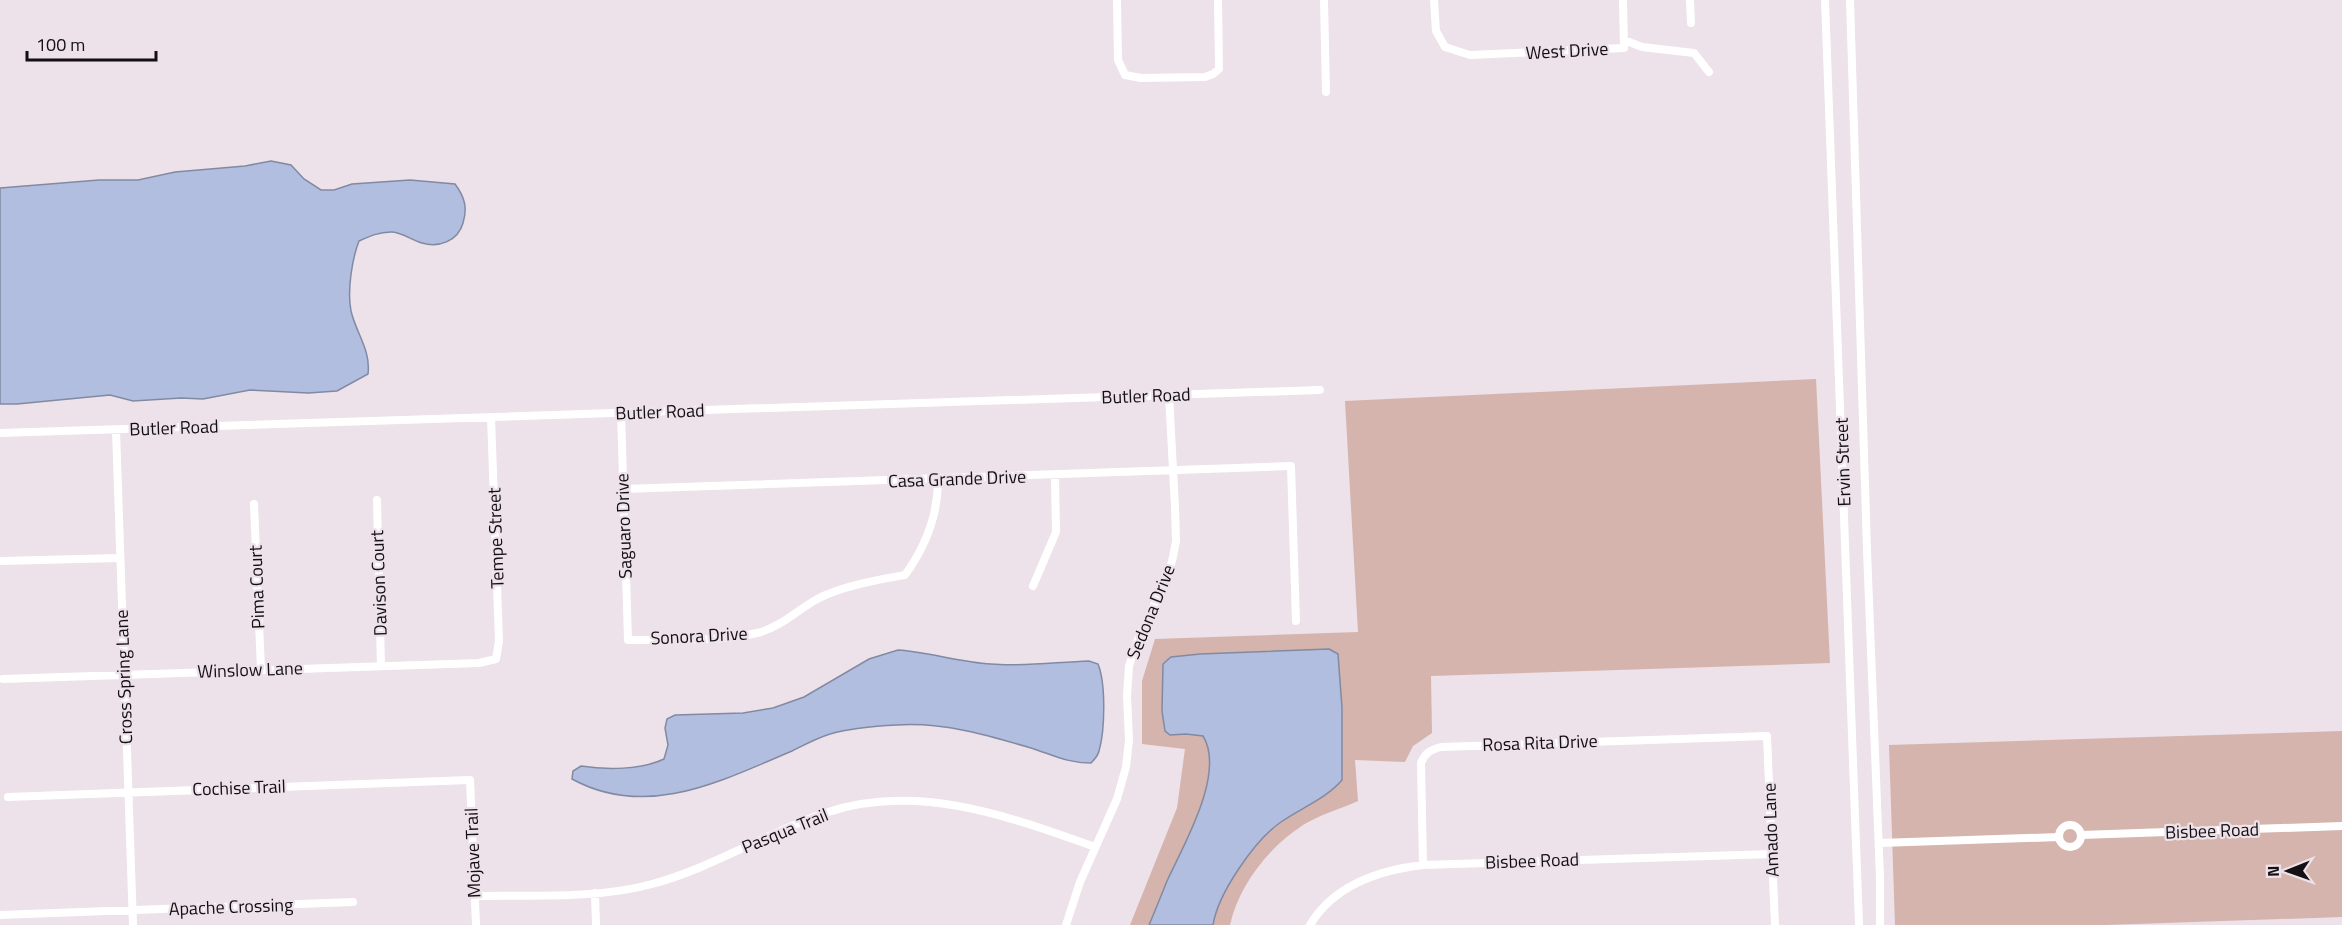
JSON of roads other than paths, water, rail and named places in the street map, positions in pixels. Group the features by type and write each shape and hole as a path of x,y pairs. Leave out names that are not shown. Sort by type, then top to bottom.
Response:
{"street":[{"path":"1117,0 1120,63 1125,75 1141,78 1205,77 1219,69 1218,0"},
{"path":"1324,0 1326,92"},
{"name":"West Drive","path":"1434,0 1436,31 1445,47 1470,55 1624,48 1624,40 1642,47 1694,53 1709,72"},
{"path":"1623,0 1624,40"},
{"path":"1690,0 1691,23"},
{"name":"Ervin Street","path":"1825,0 1859,925"},
{"name":"Ervin Street","path":"1850,0 1880,925"},
{"name":"Butler Road","path":"0,433 1320,390"},
{"name":"Sedona Drive","path":"1066,925 1080,882 1117,798 1126,767 1129,740 1127,696 1130,666 1137,642 1173,557 1176,518 1170,395"},
{"name":"Saguaro Drive","path":"621,413 628,640"},
{"name":"Tempe Street","path":"491,417 499,641 496,659"},
{"name":"Cross Spring Lane","path":"116,430 132,925"},
{"name":"Casa Grande Drive","path":"623,489 1055,476 1291,466 1296,621"},
{"path":"1033,586 1056,532 1055,476"},
{"name":"Sonora Drive","path":"628,640 736,636 758,633 777,626 820,598 836,591 866,582 905,575 914,562 935,515 938,502 938,480"},
{"name":"Davison Court","path":"377,500 381,666"},
{"name":"Pima Court","path":"254,504 261,670"},
{"path":"0,561 120,558"},
{"name":"Winslow Lane","path":"3,679 479,663 496,659"},
{"name":"Amado Lane","path":"1767,736 1775,925"},
{"name":"Rosa Rita Drive","path":"1423,865 1421,764 1424,756 1431,750 1441,747 1767,736"},
{"name":"Cochise Trail","path":"8,797 470,780"},
{"name":"Mojave Trail","path":"470,780 476,925"},
{"name":"Pasqua Trail","path":"475,896 595,893 652,884 825,813 858,804 902,800 972,807 1009,817 1095,847"},
{"path":"2070,824 2077,827 2081,836 2079,843 2073,847 2066,846 2059,837 2063,827 2070,824"},
{"name":"Bisbee Road","path":"2081,836 2342,826"},
{"path":"1879,843 2059,837"},
{"name":"Bisbee Road","path":"1310,925 1325,906 1363,879 1394,868 1423,865 1773,854"},
{"path":"595,893 596,925"},
{"name":"Apache Crossing","path":"0,915 353,902"}],"water":[{"path":"271,161 291,165 304,179 321,190 334,190 352,184 410,180 455,184 463,197 465,212 461,229 447,242 428,244 391,232 359,241 351,275 350,303 353,319 367,357 368,374 337,391 308,393 250,390 203,399 133,401 110,395 0,404 0,188 99,180 138,180 175,172 245,166"},
{"path":"1329,649 1338,654 1342,708 1342,780 1321,798 1281,822 1260,841 1230,883 1216,912 1213,925 1149,925 1200,809 1209,769 1209,751 1203,736 1170,735 1165,731 1162,711 1163,664 1171,657 1200,654"},
{"path":"898,650 1003,665 1089,661 1098,664 1104,707 1098,754 1091,763 1075,762 981,734 931,726 897,725 846,730 830,734 738,774 684,792 656,796 628,796 600,791 572,779 573,771 581,766 623,768 655,763 664,759 668,745 665,728 667,719 675,715 743,713 773,708 804,697 869,659"}]}
